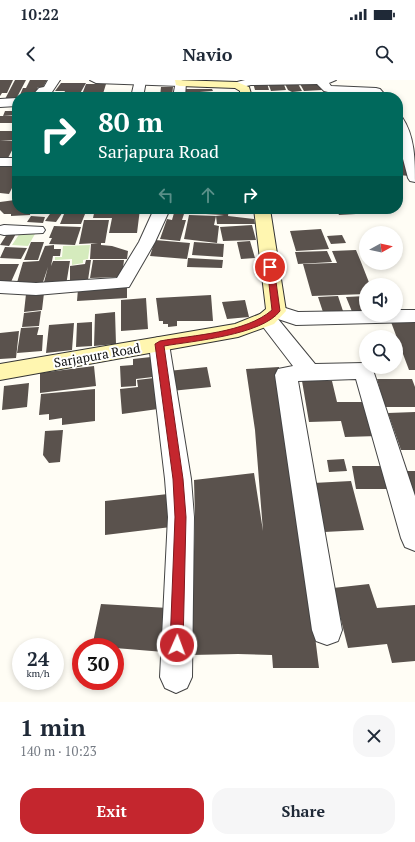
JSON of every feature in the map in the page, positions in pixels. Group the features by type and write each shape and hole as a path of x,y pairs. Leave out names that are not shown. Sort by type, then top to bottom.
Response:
{"main road":[{"path":"180,81 237,85 245,88 245,92"},
{"path":"262,214 272,315"},
{"name":"Sarjapura Road","path":"0,372 238,330 272,315"}],"street":[{"path":"42,92 43,90 48,90 54,80"},
{"path":"96,80 180,81 179,92"},
{"path":"320,80 328,89 376,92"},
{"path":"237,85 251,82 330,80"},
{"path":"138,92 140,81"},
{"path":"0,103 12,102"},
{"path":"403,137 415,178 403,178"},
{"path":"0,214 9,222 2,233"},
{"path":"0,287 36,289 123,283 147,242 160,214"},
{"path":"2,233 38,230"},
{"path":"272,315 296,319 415,316"},
{"path":"272,315 309,372"},
{"path":"160,344 178,479 181,517 176,677"},
{"path":"326,630 286,375 309,372 364,371 415,538"}],"green space":[{"path":"20,233 35,234 28,246 12,245"},
{"path":"90,245 88,259 83,260 83,263 72,265 72,259 55,260 55,257 62,257 63,246"}],"building":[{"path":"0,80 13,80 7,93 2,93 0,96"},
{"path":"15,80 26,80 20,92 12,92 12,101 4,101"},
{"path":"30,80 47,80 43,87 38,87 36,92 21,92 23,88 26,88"},
{"path":"283,82 286,90 271,91 268,83"},
{"path":"284,82 297,82 302,91 292,92 288,90"},
{"path":"61,83 86,83 81,92 55,91"},
{"path":"253,83 267,83 269,90 255,90"},
{"path":"317,83 322,90 304,91 300,84"},
{"path":"86,84 106,84 104,92 83,92"},
{"path":"161,87 173,87 172,92 160,92"},
{"path":"186,89 212,89 213,91 200,92 186,92"},
{"path":"326,90 352,92 327,92"},
{"path":"5,111 12,111 12,115 3,116"},
{"path":"0,116 12,116 12,123 0,123"},
{"path":"0,131 12,131 12,140 0,140"},
{"path":"0,140 12,141 12,150 8,158 0,158"},
{"path":"403,158 410,176 403,175"},
{"path":"0,166 12,166 12,188 9,194 0,193"},
{"path":"12,201 12,214 30,215 11,216 11,214 4,214 0,210 0,202"},
{"path":"50,214 62,214 56,222 45,221"},
{"path":"64,214 85,214 81,224 60,224"},
{"path":"94,214 139,214 137,233 109,233 112,218 93,218"},
{"path":"174,214 184,214 182,220 186,220 180,241 160,239 167,219 172,220"},
{"path":"206,214 228,214 228,216 254,219 255,224 217,224 216,216 224,215"},
{"path":"189,215 216,216 214,225 219,226 217,243 184,239"},
{"path":"31,216 45,217 43,223 27,222"},
{"path":"84,220 109,220 105,243 101,243 101,245 112,246 128,251 127,259 90,259 91,244 98,243 79,244"},
{"path":"252,225 256,240 223,241 220,227"},
{"path":"54,226 81,227 75,245 49,244 52,238 49,238"},
{"path":"321,229 329,249 296,251 290,231"},
{"path":"9,231 17,232 9,246 0,245"},
{"path":"342,235 346,243 331,244 327,236"},
{"path":"155,240 190,243 187,259 150,256"},
{"path":"250,241 255,258 241,259 237,242"},
{"path":"31,242 44,242 38,260 24,260"},
{"path":"194,242 224,244 223,257 192,255"},
{"path":"54,245 54,249 61,249 60,256 53,256 51,266 53,261 70,261 66,285 43,286 48,267 42,285 16,286 23,262 39,261 45,246"},
{"path":"5,247 27,248 21,259 0,258"},
{"path":"356,250 359,262 337,263 332,251"},
{"path":"327,251 332,262 298,264 295,252"},
{"path":"188,258 223,260 222,268 187,267"},
{"path":"86,260 91,260 88,280 70,280 70,266 85,264"},
{"path":"93,260 124,260 122,277 90,278"},
{"path":"359,262 359,270 364,270 367,278 359,278 359,294 312,296 303,264"},
{"path":"0,264 19,264 11,282 0,282"},
{"path":"127,285 127,298 77,301 78,289"},
{"path":"44,293 42,310 24,312 26,294"},
{"path":"211,295 213,321 177,321 177,326 168,327 168,324 163,324 163,321 159,321 156,298"},
{"path":"338,296 344,314 324,315 318,297"},
{"path":"359,296 359,314 353,314 346,297"},
{"path":"146,298 148,329 121,331 121,300"},
{"path":"245,300 249,317 227,319 222,302"},
{"path":"41,311 39,326 22,327 24,313"},
{"path":"115,312 116,344 94,346 95,314"},
{"path":"92,322 92,346 76,347 77,323"},
{"path":"391,322 415,322 415,370 409,370 403,354 403,330 394,330"},
{"path":"74,323 72,350 46,353 49,325"},
{"path":"39,327 37,335 43,335 42,351 17,353 21,328"},
{"path":"19,331 16,358 0,359 0,333"},
{"path":"151,357 153,377 136,379 136,386 121,387 120,366 133,365 133,359"},
{"path":"94,366 96,386 40,393 40,373"},
{"path":"207,367 211,387 171,391 168,371"},
{"path":"279,367 285,398 319,668 273,668 272,655 191,655 195,517 194,480 254,473 263,531 255,430 246,369"},
{"path":"154,378 158,409 122,414 120,389 138,387 137,380"},
{"path":"377,379 412,379 415,387 415,407 385,407"},
{"path":"302,381 332,381 337,402 368,402 378,436 345,437 341,421 309,422"},
{"path":"29,383 27,407 2,410 4,386"},
{"path":"95,389 95,421 62,425 62,418 49,420 49,414 39,415 41,394"},
{"path":"415,412 415,450 401,450 388,413"},
{"path":"63,430 60,462 49,463 43,455 45,431"},
{"path":"344,459 347,471 329,472 327,460"},
{"path":"352,466 385,466 390,489 356,489"},
{"path":"404,471 415,471 415,509"},
{"path":"351,481 364,530 324,532 313,483"},
{"path":"168,494 171,527 105,535 105,501"},
{"path":"369,584 377,608 415,605 415,661 392,663 387,644 348,648 333,588"},
{"path":"101,604 168,608 164,652 124,649 124,638 94,638"}],"route":[{"path":"177,645 181,517 178,479 160,344 238,330 267,319 276,311 270,267"}]}
